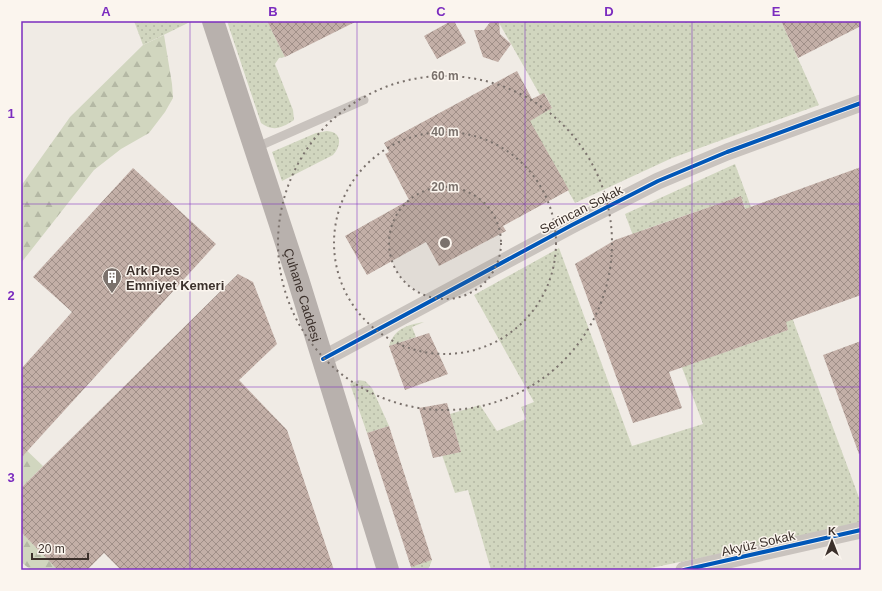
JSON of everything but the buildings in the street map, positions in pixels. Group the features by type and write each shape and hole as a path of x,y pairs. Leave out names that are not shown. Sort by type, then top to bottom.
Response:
{"main road":[{"name":"Çuhane Caddesi","path":"213,21 323,359 388,570"}],"street":[{"name":"Serincan Sokak","path":"323,359 572,224 658,181 727,152 861,103"},
{"name":"Akyüz Sokak","path":"684,570 861,530"}],"lane":[{"path":"255,148 364,100"}],"green space":[{"path":"134,21 190,21 190,22 143,45"},
{"path":"227,21 267,21 285,57 279,58 275,64 293,110 294,120 278,128 265,126 261,123"},
{"path":"498,21 781,21 819,105 672,158 575,203 529,121 552,108 545,94 540,95"},
{"path":"164,35 173,98 165,112 149,133 121,149 94,170 21,263 21,186 70,117 143,45"},
{"path":"327,131 336,134 339,140 338,147 333,155 282,181 272,152 316,133"},
{"path":"735,164 861,503 861,523 851,527 641,570 491,570 468,490 455,493 442,455 461,452 450,414 480,405 497,431 526,419 521,407 534,402 474,295 559,248 632,446 703,424 625,214","holes":["741,196 788,330 691,364 643,230"]},
{"path":"424,322 412,327 416,337 389,346 395,335 402,328 412,324"},
{"path":"358,380 365,381 372,388 389,426 367,433 350,384"},
{"path":"21,445 43,466 21,488"},
{"path":"21,532 58,570 31,570 21,562"},
{"path":"432,560 428,570 411,570 411,566"}],"cycle path":[{"path":"323,359 572,225 658,181 727,152 861,103"},
{"path":"684,570 861,530"}],"place":[{"name":"Ark Pres Emniyet Kemeri","path":"112,294"}]}
